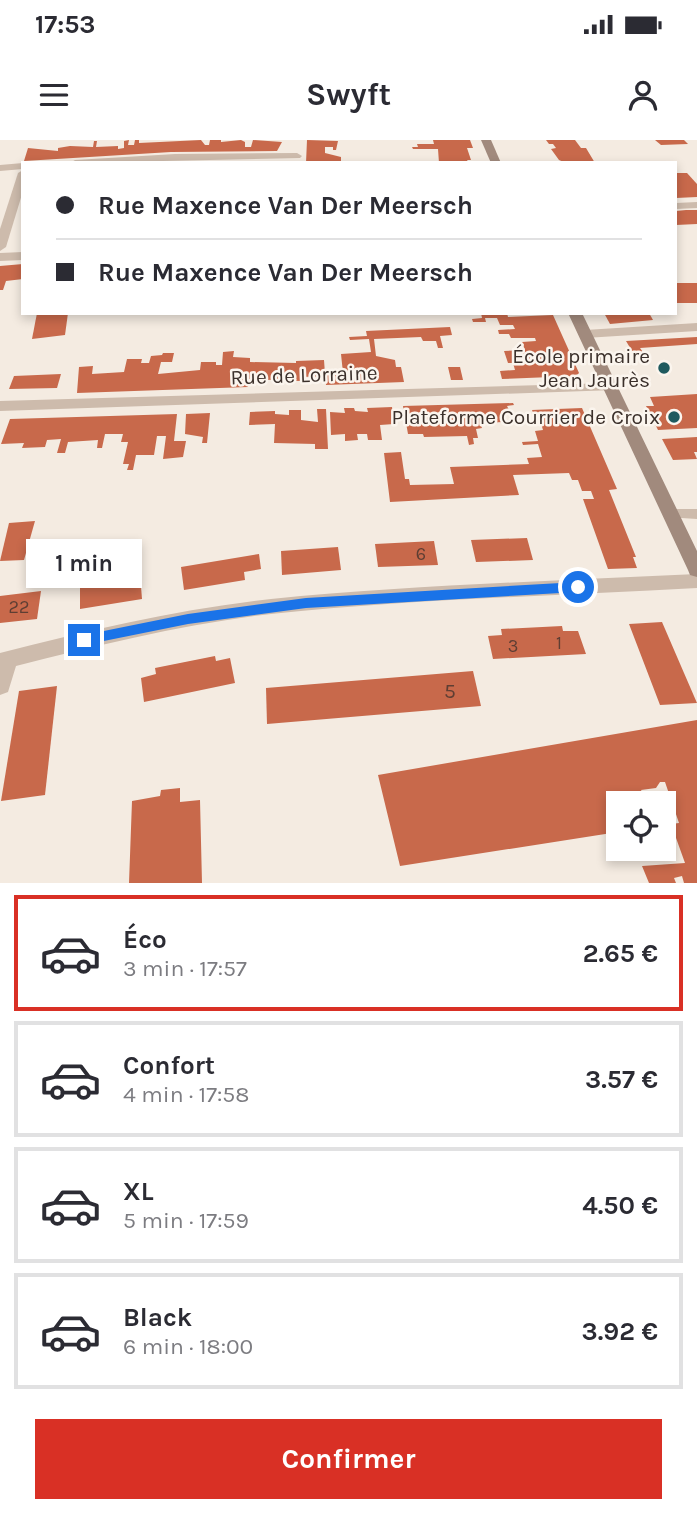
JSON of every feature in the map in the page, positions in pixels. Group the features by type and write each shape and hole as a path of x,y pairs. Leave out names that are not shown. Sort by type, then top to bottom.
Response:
{"main road":[{"path":"486,140 495,161"},
{"path":"576,315 697,570"}],"street":[{"path":"141,161 297,155"},
{"path":"0,167 21,166"},
{"path":"0,247 21,179"},
{"path":"0,257 21,256"},
{"path":"584,334 697,327"},
{"name":"Rue de Lorraine","path":"0,406 610,387"},
{"path":"0,686 3,661 154,625 281,605 380,597 697,581"}],"lane":[{"path":"677,206 697,205"},
{"path":"671,514 697,514"}],"building":[{"path":"129,140 128,145 134,145 135,140 139,140 139,143 201,140 205,145 209,145 210,140 241,140 245,142 245,147 251,147 253,140 282,142 277,151 171,152 24,161 28,148 58,151 58,148 70,146 93,147 94,141 97,141 96,147 118,146 118,149 124,148 124,141"},
{"path":"307,140 338,141 336,150 333,150 333,147 325,147 325,153 341,157 341,161 306,161"},
{"path":"433,140 470,140 473,148 467,148 471,160 439,161 438,149 412,147 418,147 417,144 434,144"},
{"path":"546,140 575,140 581,148 586,148 594,161 561,161 551,149 556,148"},
{"path":"655,140 684,140 688,144 661,145"},
{"path":"677,173 687,173 697,184 697,197 677,198"},
{"path":"697,210 697,224 677,225 677,211"},
{"path":"21,264 21,279 6,281 3,290 0,290 0,266"},
{"path":"677,283 697,283 697,303 677,303"},
{"path":"37,315 68,315 65,335 32,339"},
{"path":"481,315 553,315 579,373 576,376 502,379 500,371 515,370 513,363 508,363 504,351 525,350 522,342 536,341 535,338 511,338 509,334 499,334 498,330 515,329 513,325 500,325 497,318 485,318 486,322 473,322 472,319 482,318"},
{"path":"605,315 650,315 653,320 610,324"},
{"path":"450,327 452,335 440,336 443,348 438,348 436,341 423,341 421,337 374,339 376,356 395,360 396,367 401,367 404,382 326,385 325,376 303,377 300,381 249,379 248,387 77,393 79,367 93,366 92,374 124,372 127,359 142,359 141,363 149,363 151,356 163,353 174,353 172,362 161,362 158,374 200,370 201,362 216,362 216,365 222,365 223,352 234,351 233,357 250,358 250,362 296,363 324,360 325,374 343,373 341,354 371,352 369,339 350,340 349,337 367,336 366,331"},
{"path":"697,337 697,344 640,348 645,355 635,356 626,341"},
{"path":"448,367 460,367 463,380 451,380"},
{"path":"61,374 57,388 9,389 14,376"},
{"name":"Plateforme Courrier de Croix","path":"697,394 697,428 658,430 646,406 654,406 650,397"},
{"path":"514,405 507,406 509,410 501,411 504,422 480,423 482,428 476,429 478,438 473,438 474,444 469,445 467,436 424,437 423,434 408,434 403,406"},
{"path":"392,407 394,424 380,425 382,440 368,440 367,434 357,434 358,440 345,441 345,434 331,435 330,412 345,413 344,408 354,408 355,411 368,412 367,408"},
{"path":"582,408 617,489 609,490 636,557 633,557 637,568 608,569 583,499 594,499 591,491 582,491 578,480 572,480 569,473 513,475 519,495 390,502 384,453 401,452 405,479 409,479 410,485 454,484 450,467 529,464 527,458 542,457 538,444 523,445 522,442 538,441 535,431 543,430 540,420 533,420 532,417 535,417 532,410"},
{"path":"317,409 326,409 328,449 315,449 315,444 274,443 275,424 249,425 250,412 275,411 275,414 289,415 289,410 301,410 301,420 318,422"},
{"path":"210,413 207,443 202,443 203,437 185,434 186,414"},
{"path":"177,414 174,441 186,441 183,457 163,459 166,436 157,436 154,455 136,455 133,470 127,470 129,464 123,464 128,442 121,442 123,434 105,434 102,448 97,448 98,440 68,442 65,453 57,453 61,439 47,440 45,447 22,448 24,443 1,444 10,419"},
{"path":"697,437 697,452 694,452 697,459 673,460 662,439"},
{"path":"35,521 24,560 0,561 9,523"},
{"path":"527,538 533,560 476,562 471,540"},
{"path":"434,541 438,565 378,567 375,544"},
{"path":"338,547 341,570 282,575 281,551"},
{"path":"259,554 261,569 244,572 245,580 184,590 181,567"},
{"path":"140,574 142,599 80,609 80,585"},
{"path":"41,591 37,619 0,623 0,596"},
{"path":"662,622 697,703 660,705 629,624"},
{"path":"562,626 563,631 578,631 586,654 493,659 488,636 502,635 501,629"},
{"path":"215,656 216,661 230,658 235,683 144,702 141,678 156,674 155,668"},
{"path":"473,671 481,706 267,724 266,688"},
{"path":"57,686 45,795 1,801 19,691"},
{"path":"697,720 697,883 684,883 682,876 674,878 676,883 649,883 642,866 685,863 676,838 676,823 679,823 676,814 676,791 668,791 665,782 660,782 656,788 642,791 606,791 606,834 400,866 378,775"},
{"path":"180,788 180,802 200,800 202,883 129,883 132,801 160,796 161,790"}],"place":[{"name":"École primaire Jean Jaurès","path":"664,368"},
{"name":"Plateforme Courrier de Croix","path":"674,417"}],"route":[{"path":"84,640 188,619 306,603 578,587"}]}
